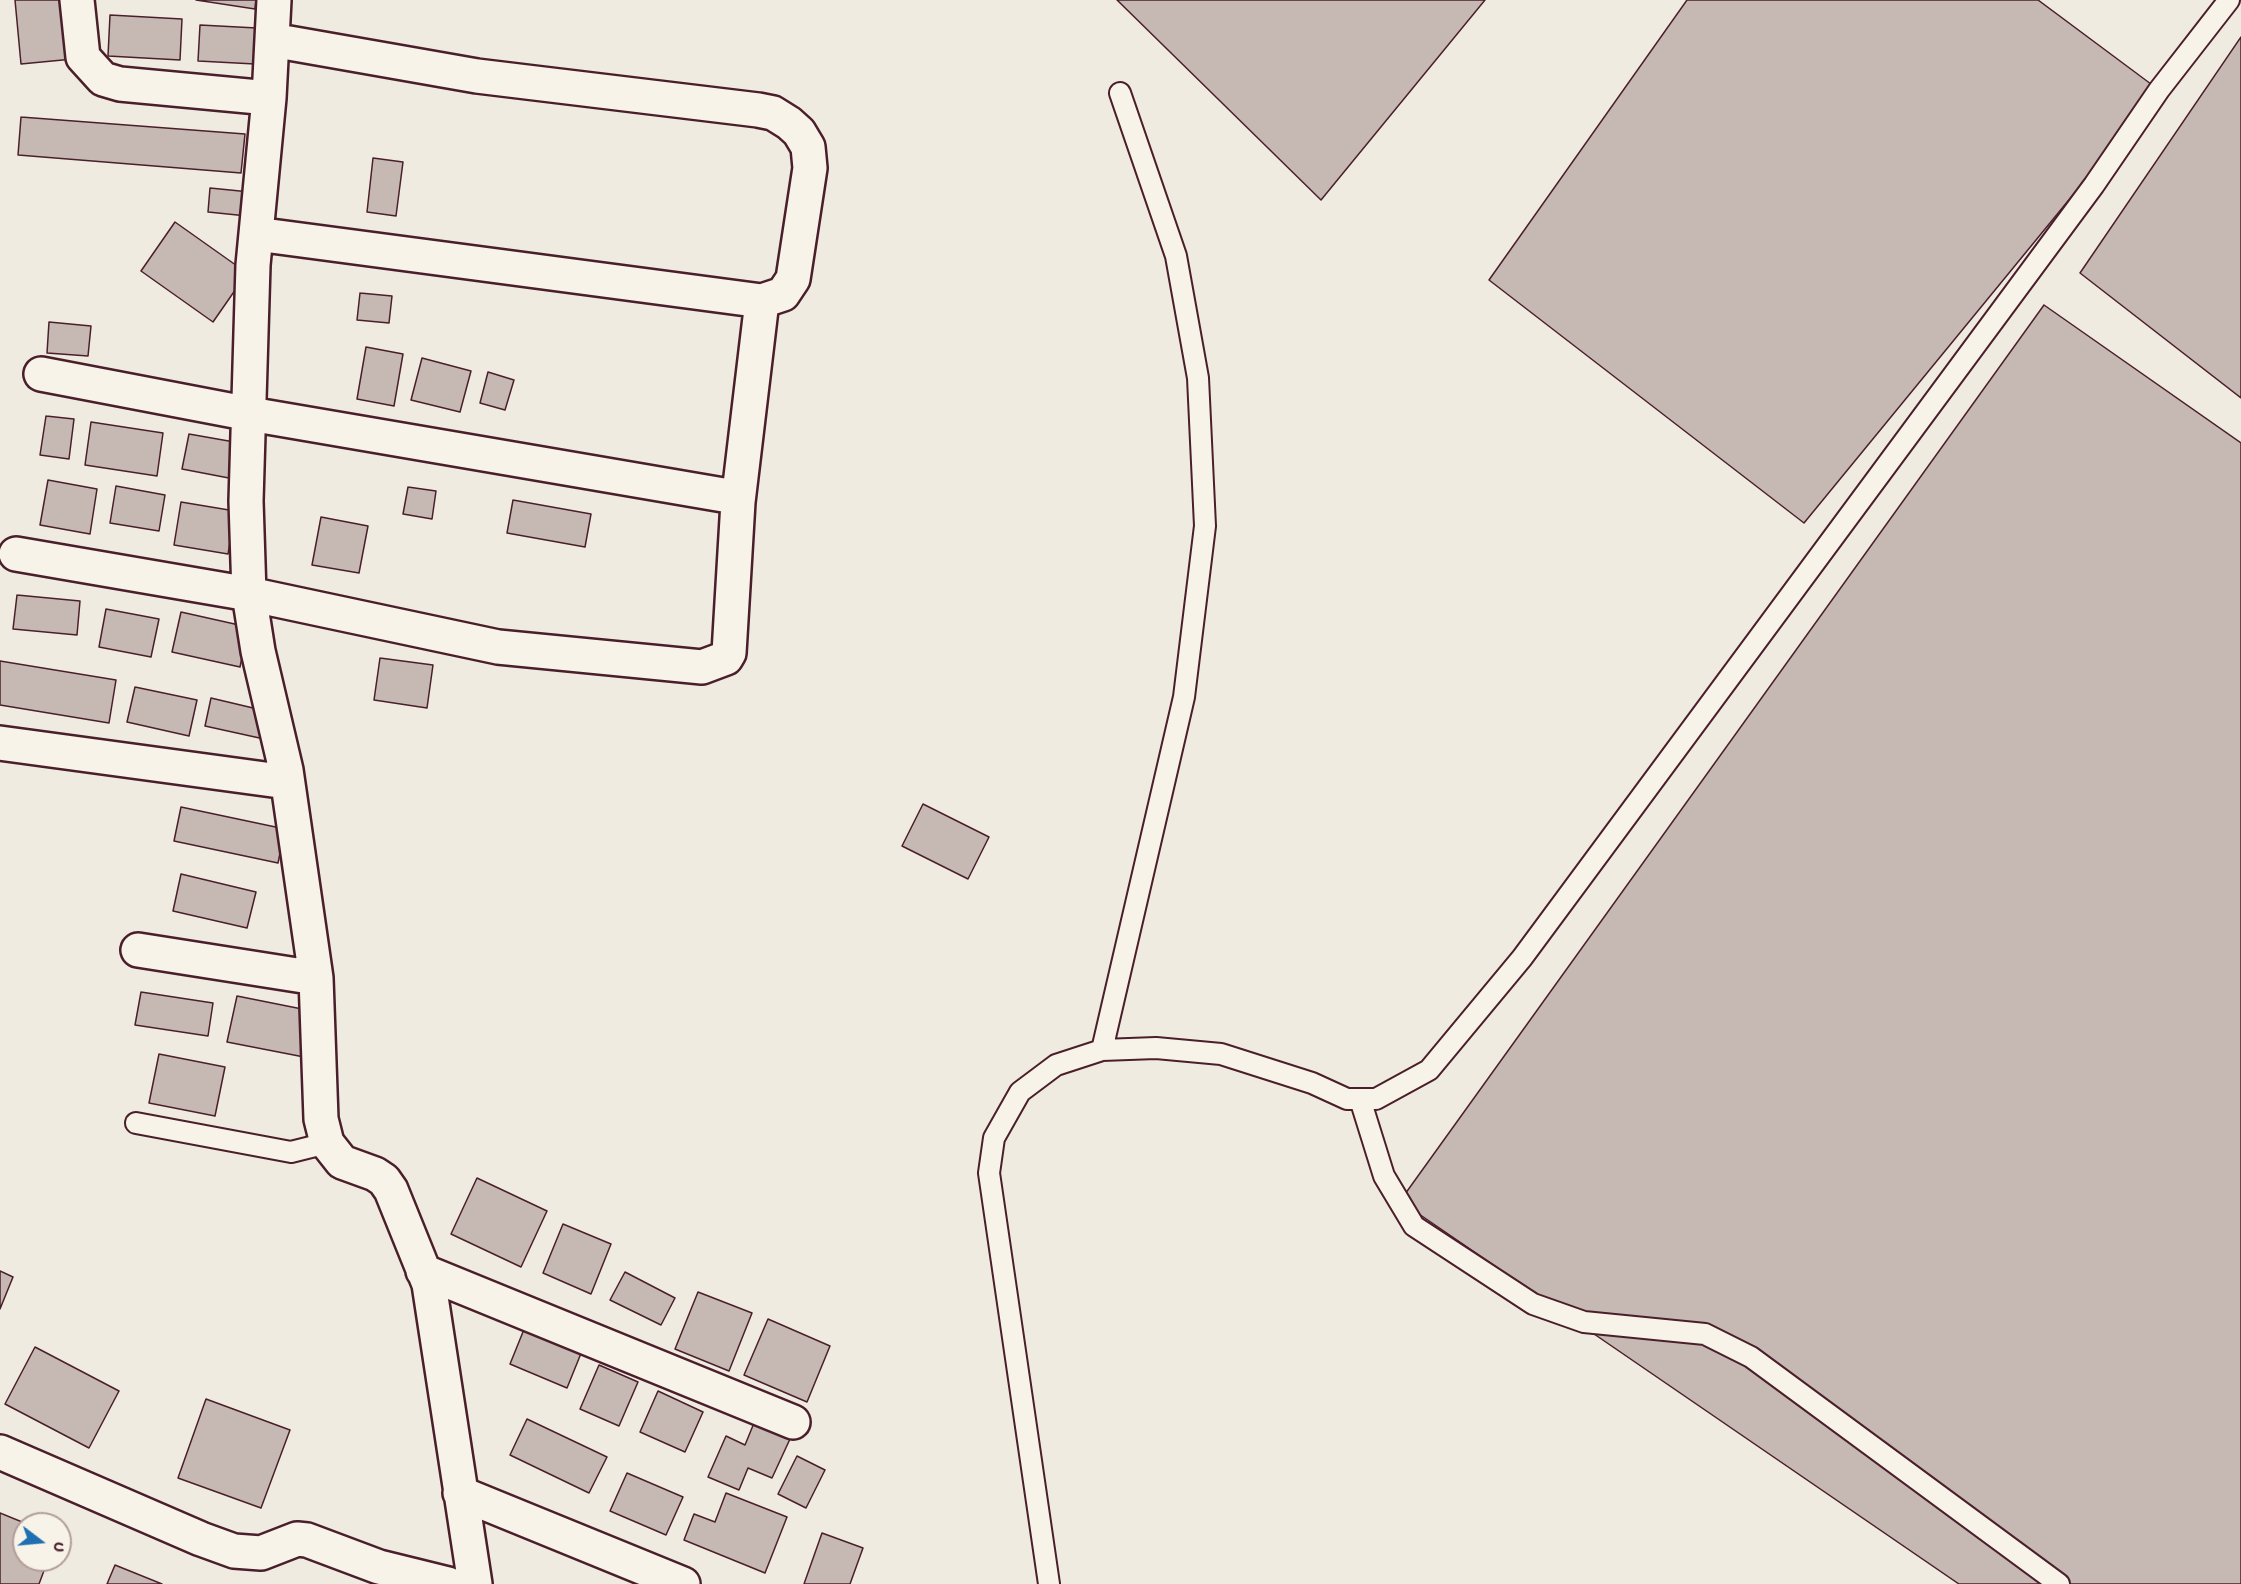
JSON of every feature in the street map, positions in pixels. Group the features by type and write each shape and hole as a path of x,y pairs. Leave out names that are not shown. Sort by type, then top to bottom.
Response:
{"street":[{"path":"77,0 84,57 104,79 120,84 269,98"},
{"path":"274,0 269,98 256,234 246,501 249,594 258,651 287,782 316,978 321,1119 327,1143 342,1162 384,1180 391,1190 429,1284 475,1584"},
{"path":"256,234 762,301 783,294 793,279 810,168 808,147 799,132 773,113 477,76 272,40"},
{"path":"16,554 249,594 498,647 702,667 726,658 729,653 738,502 762,301"},
{"path":"41,374 250,414 727,495 735,497 738,502"},
{"path":"0,743 287,782"},
{"path":"138,950 316,978"},
{"path":"423,1271 793,1422"},
{"path":"0,1452 201,1539 234,1551 261,1552 297,1539 307,1540 379,1567 448,1584"},
{"path":"460,1493 683,1584"}],"lane":[{"path":"1049,1584 989,1173 994,1138 1020,1092 1056,1065 1102,1050 1156,1047 1221,1054 1312,1083 1347,1099 1376,1099 1430,1070 1522,958 2080,204 2159,90 2229,0"},
{"path":"1102,1050 1184,697 1205,526 1198,378 1176,256 1120,93"},
{"path":"1360,1099 1384,1176 1414,1226 1533,1304 1584,1322 1705,1334 1751,1356 2059,1584"},
{"path":"136,1123 291,1152 327,1143"}],"building":[{"path":"15,0 67,0 73,59 21,64"},
{"path":"196,0 256,0 255,9"},
{"path":"1117,0 1485,0 1321,200"},
{"path":"1687,0 2038,0 2159,90 1804,523 1489,280"},
{"path":"110,15 182,19 180,60 108,56"},
{"path":"200,25 257,28 255,64 198,61"},
{"path":"2241,37 2241,398 2080,273"},
{"path":"21,117 245,134 241,173 18,155"},
{"path":"373,158 403,162 396,216 367,212"},
{"path":"210,188 250,192 247,216 208,212"},
{"path":"175,222 247,273 213,322 141,271"},
{"path":"360,293 392,296 389,323 357,320"},
{"path":"2044,305 2241,443 2241,1584 1959,1584 1400,1201"},
{"path":"49,322 91,326 88,356 47,353"},
{"path":"366,347 403,354 394,406 357,399"},
{"path":"422,358 471,371 460,412 411,400"},
{"path":"488,372 514,380 505,410 480,403"},
{"path":"46,416 74,419 69,459 40,455"},
{"path":"91,422 163,433 157,476 85,465"},
{"path":"189,434 240,443 234,479 182,469"},
{"path":"48,480 97,489 90,534 40,525"},
{"path":"116,486 165,495 159,531 110,523"},
{"path":"408,487 436,491 432,519 403,514"},
{"path":"513,500 591,514 585,547 507,533"},
{"path":"181,502 235,511 228,554 174,545"},
{"path":"321,517 368,526 359,573 312,565"},
{"path":"17,595 80,601 77,635 13,629"},
{"path":"106,609 159,619 151,657 99,647"},
{"path":"181,612 248,627 240,667 172,652"},
{"path":"380,658 433,665 427,708 374,700"},
{"path":"0,661 116,680 109,723 0,705"},
{"path":"135,687 197,700 189,736 127,722"},
{"path":"211,698 270,712 264,739 205,726"},
{"path":"923,804 989,837 968,879 902,846"},
{"path":"181,807 285,829 278,863 174,841"},
{"path":"181,874 256,892 247,928 173,911"},
{"path":"141,992 213,1003 208,1036 135,1025"},
{"path":"237,996 312,1011 304,1057 227,1042"},
{"path":"159,1054 225,1067 215,1116 149,1103"},
{"path":"477,1178 547,1211 521,1267 451,1234"},
{"path":"563,1224 611,1244 591,1294 543,1273"},
{"path":"0,1271 13,1277 0,1309"},
{"path":"625,1272 675,1298 661,1325 610,1300"},
{"path":"698,1292 752,1313 729,1371 675,1349"},
{"path":"768,1319 830,1346 807,1402 744,1375"},
{"path":"527,1322 584,1346 567,1388 510,1364"},
{"path":"35,1347 119,1391 89,1448 5,1404"},
{"path":"599,1365 638,1382 619,1426 580,1409"},
{"path":"658,1391 703,1412 685,1452 640,1432"},
{"path":"206,1399 290,1430 261,1508 178,1478"},
{"path":"527,1419 607,1457 589,1493 510,1455"},
{"path":"754,1423 790,1439 772,1478 748,1468 739,1490 708,1477 726,1436 745,1445"},
{"path":"797,1456 825,1470 806,1508 778,1494"},
{"path":"627,1473 683,1497 666,1535 610,1511"},
{"path":"726,1493 787,1517 765,1573 684,1540 694,1514 715,1522"},
{"path":"0,1513 12,1518 12,1572 44,1572 39,1584 0,1584"},
{"path":"822,1533 863,1548 850,1584 804,1584"},
{"path":"115,1565 162,1584 107,1584"}]}
